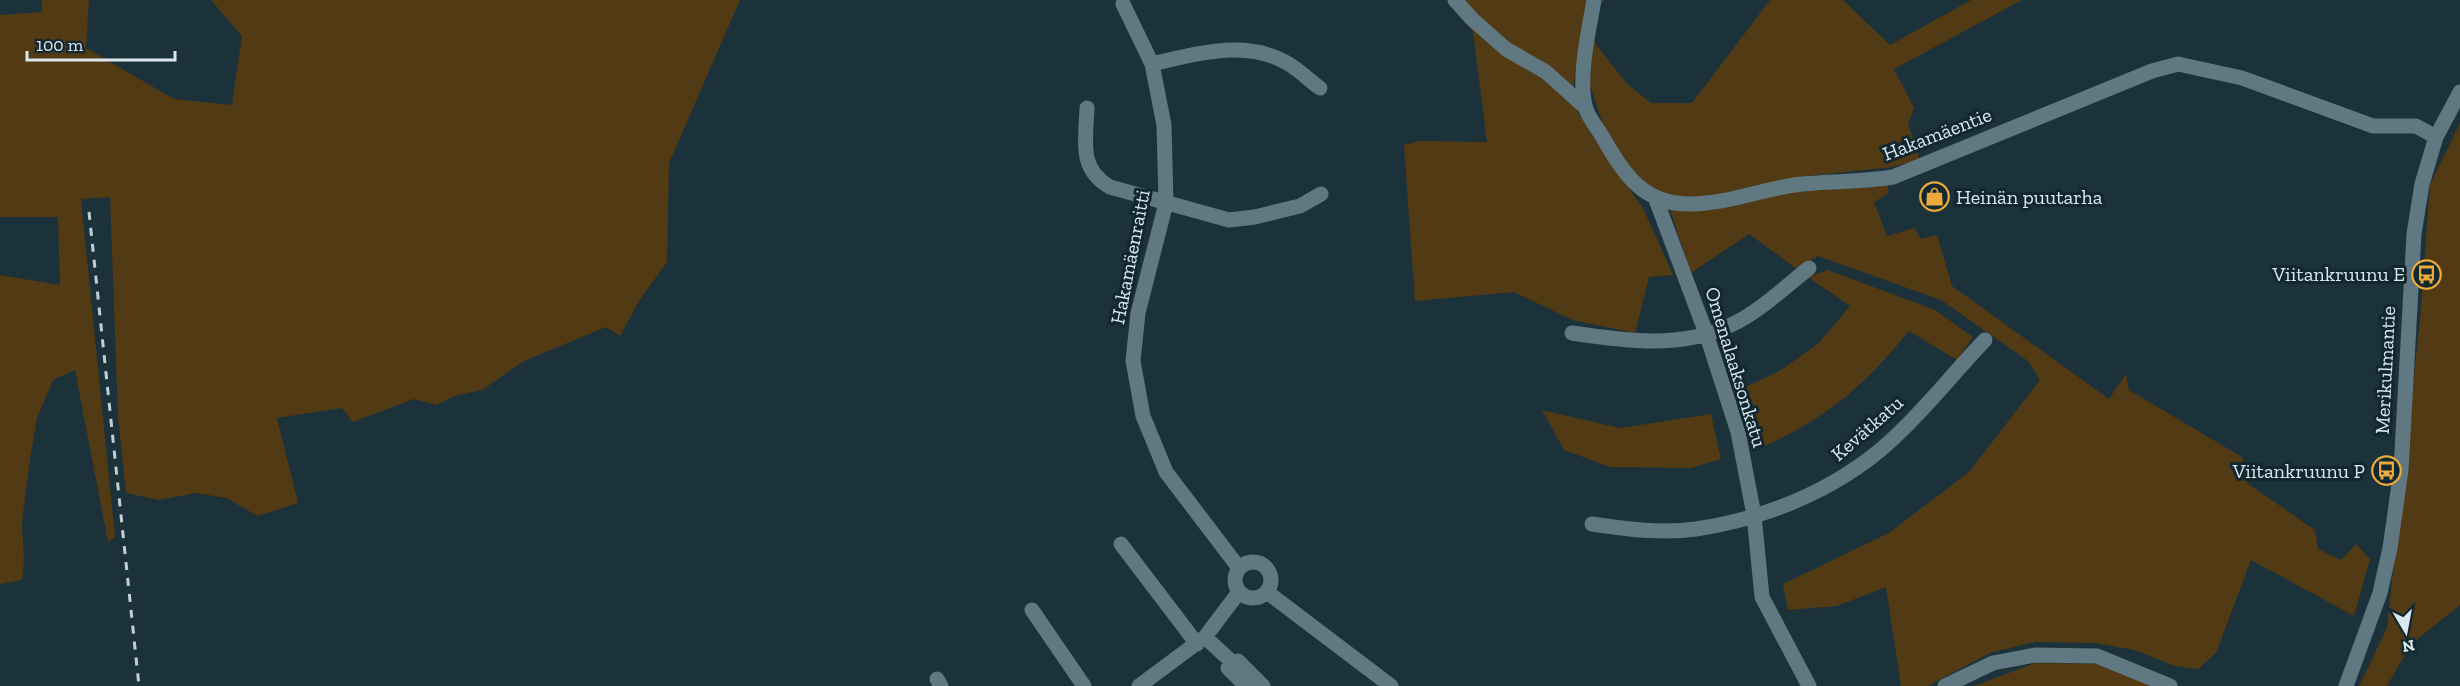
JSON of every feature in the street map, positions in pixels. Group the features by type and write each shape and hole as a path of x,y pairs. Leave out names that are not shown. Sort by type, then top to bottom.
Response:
{"street":[{"path":"1455,0 1472,19 1506,49 1546,72 1586,108"},
{"name":"Hakamäentie","path":"1594,0 1584,63 1586,108 1622,172 1641,190 1655,197 1688,205 1735,200 1801,184 1865,182 1893,177 2152,71 2178,64 2242,78 2373,126 2416,126 2436,137"},
{"name":"Hakamäenraitti","path":"1124,4 1152,64 1164,125 1166,203 1138,313 1133,361 1143,416 1166,472 1239,568"},
{"path":"1152,64 1230,49 1267,54 1287,63 1320,88"},
{"name":"Merikulmantie","path":"2346,686 2380,593 2390,548 2401,470 2414,234 2422,184 2436,137 2460,92"},
{"path":"1088,108 1086,154 1095,179 1110,187 1229,220 1255,217 1300,206 1321,194"},
{"name":"Omenalaaksonkatu","path":"1655,197 1706,333 1738,432 1754,515 1762,597 1809,686"},
{"path":"1572,333 1635,342 1689,338 1731,325 1809,268"},
{"name":"Kevätkatu","path":"1592,524 1644,531 1695,529 1786,505 1849,474 1902,431 1985,340"},
{"path":"1121,544 1201,641 1233,663"},
{"path":"1248,562 1265,566 1272,581 1267,592 1262,596 1250,598 1239,591 1235,580 1239,568 1248,562"},
{"path":"1139,686 1201,641 1239,591"},
{"path":"1267,592 1391,686"},
{"path":"1032,610 1084,686"},
{"path":"1945,686 1993,663 2034,655 2097,656 2170,686"},
{"path":"1246,686 1228,668 1233,663 1238,661 1263,686"}],"shaded area":[{"path":"42,0 89,0 86,48 174,99 232,105 242,36 211,0 740,0 669,163 667,262 639,301 620,336 606,327 524,361 482,390 454,396 436,405 414,399 353,422 342,408 277,418 298,503 258,516 226,498 196,493 159,500 126,493 118,417 110,197 81,199 115,537 108,542 75,370 53,380 37,418 22,522 24,560 22,580 0,584 0,275 60,285 58,217 0,217 0,15 42,12"},
{"path":"1447,0 1604,0 1582,29 1571,101 1598,145 1643,208 1673,275 1649,277 1635,333 1572,320 1514,292 1415,301 1404,145 1420,141 1487,142 1473,32"},
{"path":"1770,0 1843,0 1890,45 1971,0 2022,0 1894,69 1914,108 1908,124 1920,160 1892,167 1798,177 1732,195 1685,198 1655,191 1627,169 1605,131 1590,85 1592,39 1627,84 1651,103 1692,103"},
{"path":"2460,123 2460,605 2411,644 2387,686 2359,686 2387,628 2420,320 2430,184"},
{"path":"1887,182 1889,193 1874,202 1887,236 1914,228 1921,239 1937,235 1952,286 2109,399 2126,374 2129,390 2242,457 2247,483 2315,530 2318,549 2341,560 2356,544 2370,559 2354,616 2251,560 2216,653 2198,669 2175,666 2135,650 2095,643 2034,642 1990,653 1928,686 1901,686 1886,587 1837,606 1788,610 1783,584 1889,533 1969,472 2040,380 2028,361 1941,300 1818,256 1797,269 1749,234 1691,273 1669,207 1802,189"},
{"path":"1828,270 1935,310 1973,337 1957,360 1909,331 1875,369 1840,401 1801,427 1755,450 1735,392 1781,370 1819,343 1850,306 1808,277"},
{"path":"1542,410 1620,428 1711,414 1721,459 1691,468 1610,467 1564,450"},
{"path":"2035,663 2118,664 2152,686 1974,686"}],"railway":[{"path":"89,212 139,686"}],"place":[{"name":"Heinän puutarha","path":"1935,197"},
{"name":"Viitankruunu E","path":"2426,274"},
{"name":"Viitankruunu P","path":"2386,471"}]}
